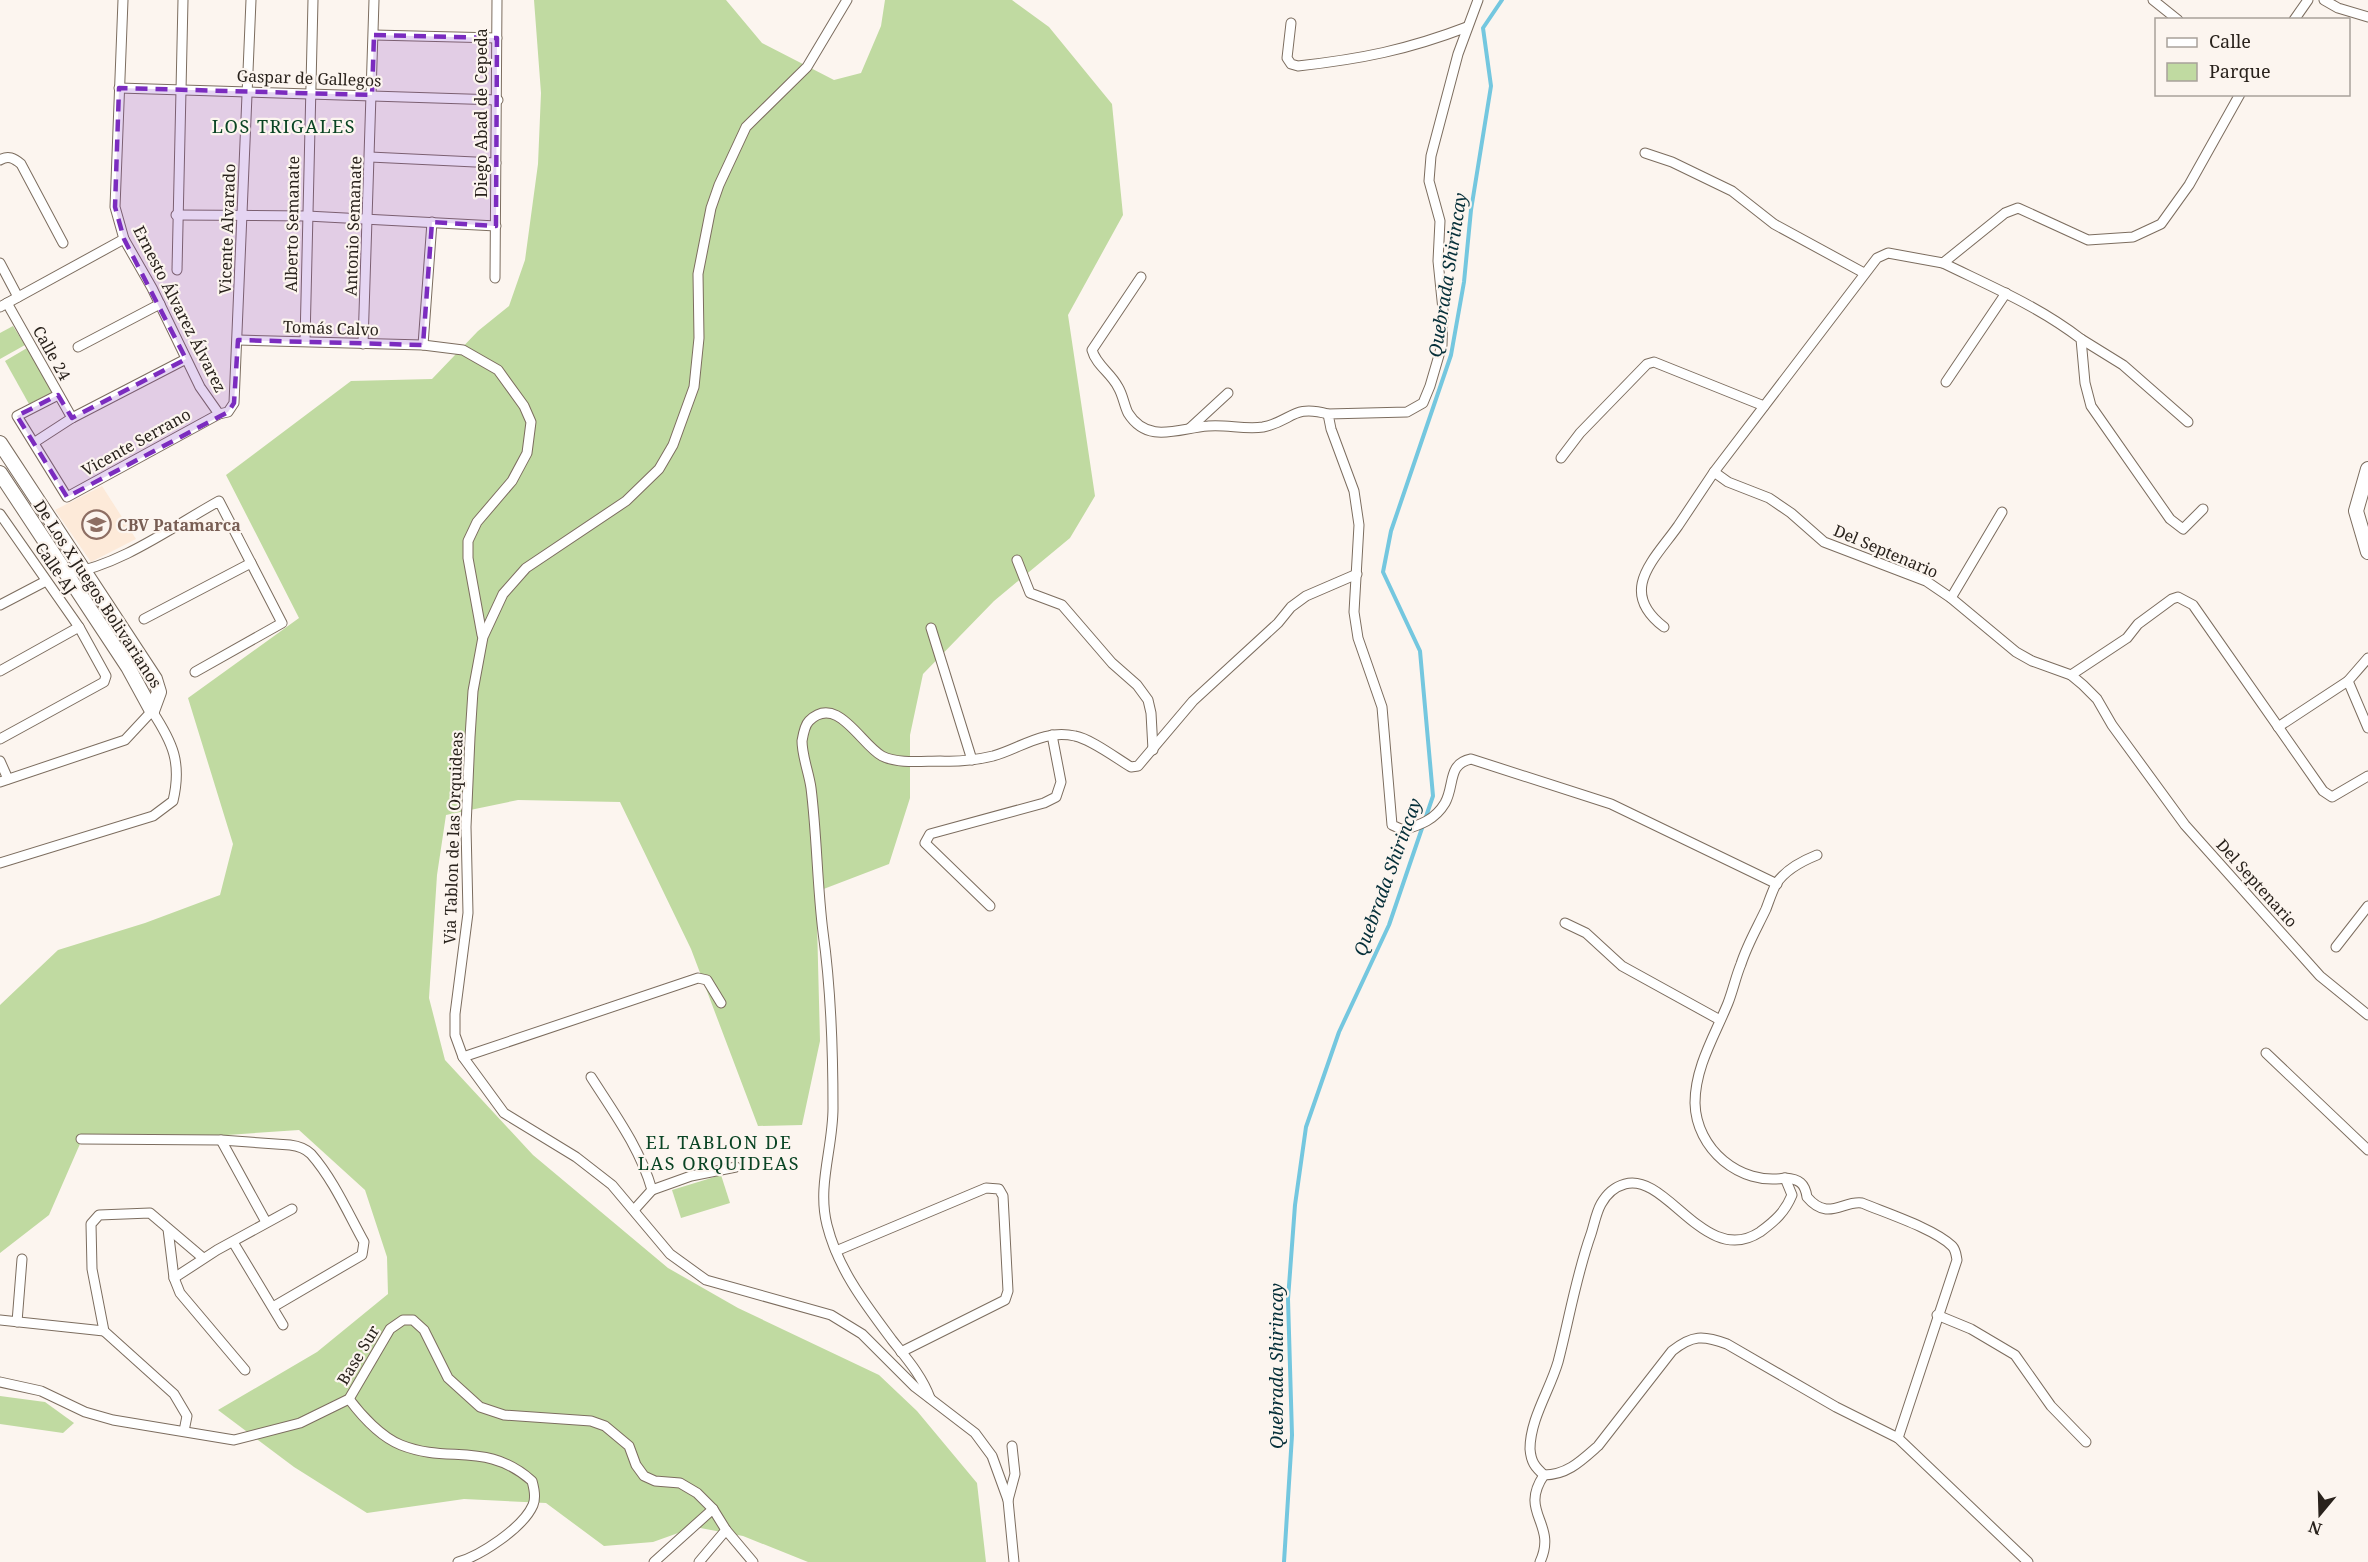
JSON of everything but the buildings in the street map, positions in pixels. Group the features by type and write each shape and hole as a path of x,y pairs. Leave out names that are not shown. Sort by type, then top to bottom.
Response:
{"street":[{"name":"Ernesto Álvarez Álvarez","path":"123,0 115,207 124,239 160,304 200,387 219,414"},
{"path":"177,270 176,215 183,0"},
{"name":"Vicente Alvarado","path":"219,414 228,412 234,403 251,0"},
{"name":"Alberto Semanate","path":"304,341 313,0"},
{"name":"Antonio Semanate","path":"363,344 369,218 374,0"},
{"name":"Diego Abad de Cepeda","path":"495,278 497,0"},
{"name":"Via Tablon de las Orquideas","path":"847,0 807,67 746,127 719,185 711,208 698,274 699,338 694,387 673,445 659,469 626,501 526,568 503,594 483,638 473,691 466,827 468,913 455,1014 455,1035 462,1057 504,1113 576,1157 612,1185 670,1254 706,1280 831,1316 862,1334 886,1360 930,1399 975,1433 992,1456 1008,1500 1014,1562"},
{"path":"1141,277 1097,339 1092,350 1094,357 1118,385 1129,414 1143,428 1160,434 1207,426 1264,427 1301,410 1328,414 1407,412 1423,403 1442,345 1443,310 1438,261 1440,221 1430,181 1431,156 1438,122 1467,27 1478,0"},
{"path":"2153,0 2176,18"},
{"path":"2295,18 2308,0"},
{"path":"2324,0 2338,9 2368,17"},
{"path":"1291,23 1287,58 1291,64 1298,66 1382,55 1426,43 1467,27"},
{"path":"374,35 497,38"},
{"name":"Gaspar de Gallegos","path":"119,88 498,100"},
{"path":"1943,263 2005,213 2018,208 2088,240 2133,237 2161,224 2189,185 2240,96"},
{"path":"1645,153 1672,162 1732,191 1774,224 1864,273"},
{"path":"0,160 5,157 14,158 21,164 63,243"},
{"path":"370,157 496,163"},
{"path":"176,215 369,218 495,226"},
{"path":"423,345 432,222"},
{"path":"4,305 124,239"},
{"path":"1664,627 1650,616 1643,604 1641,590 1647,566 1714,472 1864,273 1877,258 1888,253 1943,263 2057,320 2081,339 2123,365 2188,422"},
{"path":"0,263 18,297"},
{"path":"1946,382 2006,293"},
{"path":"78,347 160,304"},
{"name":"Calle 24","path":"4,305 72,418"},
{"path":"2081,339 2085,383 2091,406 2170,519 2182,529 2203,509"},
{"name":"Tomás Calvo","path":"238,340 423,345 463,350 498,370 524,406 531,422 526,453 517,472 477,522 468,541 468,558 483,638"},
{"path":"58,395 17,416 35,442 72,418 186,359"},
{"path":"1561,458 1603,409 1647,364 1654,362 1764,406"},
{"path":"1190,428 1228,393"},
{"name":"Vicente Serrano","path":"35,442 67,497 219,414"},
{"path":"1328,414 1331,429 1354,491 1359,525 1354,612 1359,638 1382,707 1392,825 1403,830 1425,823 1445,802 1453,770 1461,761 1471,759 1611,804 1776,884"},
{"name":"De Los X Juegos Bolivarianos","path":"0,443 155,680 159,692 152,711"},
{"path":"2368,469 2356,511 2368,552"},
{"name":"Del Septenario","path":"1714,472 1728,482 1769,498 1791,513 1824,542 1926,581 1951,598 2016,652 2032,661 2071,675 2097,699 2112,726 2186,825 2320,976 2368,1015"},
{"name":"De Los X Juegos Bolivarianos","path":"0,473 128,667 152,711"},
{"path":"67,574 84,572 120,557 219,501 282,623 195,672"},
{"path":"1951,598 2002,512"},
{"name":"Calle AJ","path":"0,739 104,682 105,670 79,627 1,518"},
{"path":"1017,560 1030,593 1055,602 1067,610 1112,663 1137,685 1148,700 1153,750"},
{"path":"144,619 251,563"},
{"path":"930,1399 925,1384 849,1280 836,1251 822,1205 822,1190 830,1153 833,1109 827,959 818,895 811,787 802,742 804,729 809,720 824,714 833,714 844,718 870,747 883,756 896,760 972,760 996,755 1038,737 1076,736 1131,767 1138,766 1193,701 1270,631 1291,607 1306,596 1357,574"},
{"path":"0,605 46,581"},
{"path":"2071,675 2127,638 2138,624 2178,597 2193,605 2323,791 2332,797 2368,776"},
{"path":"0,671 79,627"},
{"path":"931,628 972,760"},
{"path":"2278,727 2348,681 2368,658"},
{"path":"2348,681 2368,728"},
{"path":"0,761 4,780 125,740 152,711 177,760 178,782 173,801 153,816 0,863"},
{"path":"990,906 925,843 926,838 930,834 1044,804 1056,797 1061,782 1052,735"},
{"path":"1816,855 1788,871 1776,884 1748,946 1702,1062 1695,1103 1703,1134 1712,1151 1723,1162 1748,1175 1773,1180 1785,1178 1801,1182 1806,1187 1808,1197 1821,1207 1834,1210 1854,1202 1862,1203 1921,1228 1952,1246 1957,1260 1898,1438"},
{"path":"2336,947 2368,906"},
{"path":"1565,923 1586,933 1622,966 1720,1020"},
{"path":"462,1057 698,978 708,980 721,1003"},
{"path":"2266,1053 2368,1150"},
{"path":"591,1077 627,1132 652,1190"},
{"path":"81,1139 221,1140 301,1147 316,1163 364,1242 362,1255 273,1307"},
{"path":"221,1140 266,1222"},
{"path":"634,1210 652,1190 691,1176 736,1167"},
{"path":"1785,1178 1792,1195 1785,1211 1749,1239 1737,1242 1714,1234 1687,1219 1658,1192 1642,1185 1626,1183 1611,1191 1600,1206 1583,1256 1558,1360 1535,1425 1530,1448 1532,1464 1544,1475 1561,1475 1598,1446 1672,1351 1687,1339 1709,1337 1727,1344 1836,1407 1898,1438 2028,1562"},
{"path":"836,1251 987,1188 999,1189 1003,1196 1008,1291 1005,1300 901,1352"},
{"path":"174,1278 203,1258 292,1209"},
{"path":"104,1331 92,1269 93,1218 99,1215 150,1213 203,1258"},
{"path":"168,1229 174,1278 180,1293 245,1370"},
{"path":"233,1242 284,1325"},
{"path":"17,1322 22,1259"},
{"path":"1937,1315 1981,1334 2015,1355 2051,1406 2086,1442"},
{"path":"0,1320 104,1331 174,1394 187,1416 184,1431"},
{"name":"Base Sur","path":"0,1382 41,1391 85,1412 113,1420 234,1440 300,1423 348,1399 390,1329 403,1320 413,1320 424,1330 448,1378 480,1407 504,1415 591,1421 605,1426 629,1446 636,1465 644,1476 655,1481 680,1483 697,1493 713,1509 726,1530 752,1562"},
{"path":"348,1399 383,1433 400,1445 505,1461 532,1481 533,1505 517,1526 475,1560 458,1562"},
{"path":"1008,1500 1015,1474 1012,1446"},
{"path":"1540,1562 1547,1539 1533,1503 1535,1488 1544,1475"},
{"path":"654,1562 713,1509"},
{"path":"699,1562 726,1530"}],"highlighted area":[{"path":"374,35 497,38 496,226 432,222 423,345 238,340 234,403 228,412 67,497 17,416 58,395 72,418 186,359 124,239 115,207 119,88 372,95"}],"shaded area":[{"name":"CBV Patamarca","path":"102,486 136,539 91,562 55,510"}],"green space":[{"path":"534,0 726,0 762,43 834,80 861,73 881,26 885,0 1012,0 1049,27 1112,104 1123,215 1068,315 1095,496 1070,538 994,601 923,674 910,735 910,798 889,864 821,890 817,923 820,1041 802,1125 758,1126 691,949 620,802 518,800 446,815 437,875 429,998 445,1060 533,1155 668,1268 738,1308 879,1375 917,1411 977,1483 986,1562 808,1562 743,1536 695,1527 653,1542 604,1546 546,1503 464,1499 367,1513 294,1467 218,1410 317,1352 388,1294 387,1257 365,1190 299,1130 198,1137 83,1137 49,1215 0,1253 0,1005 58,950 145,923 220,895 233,844 188,698 299,618 226,475 351,381 432,379 478,331 509,306 525,260 538,164 541,93"},
{"path":"13,326 25,345 0,359 0,333"},
{"path":"27,348 52,392 29,404 5,361"},
{"path":"721,1175 730,1203 681,1218 672,1190"},
{"path":"0,1396 45,1402 74,1423 63,1433 0,1424"}],"waterway":[{"name":"Quebrada Shirincay","path":"1284,1562 1292,1435 1288,1299 1295,1205 1306,1127 1339,1032 1389,925 1433,796 1420,651 1383,572 1391,531 1451,355 1464,282 1471,210 1491,86 1483,28 1502,0"}],"place":[{"name":"CBV Patamarca","path":"96,525"}],"district":[{"name":"LOS TRIGALES","path":"284,127"},
{"name":"EL TABLON DE LAS ORQUIDEAS","path":"719,1153"}]}
